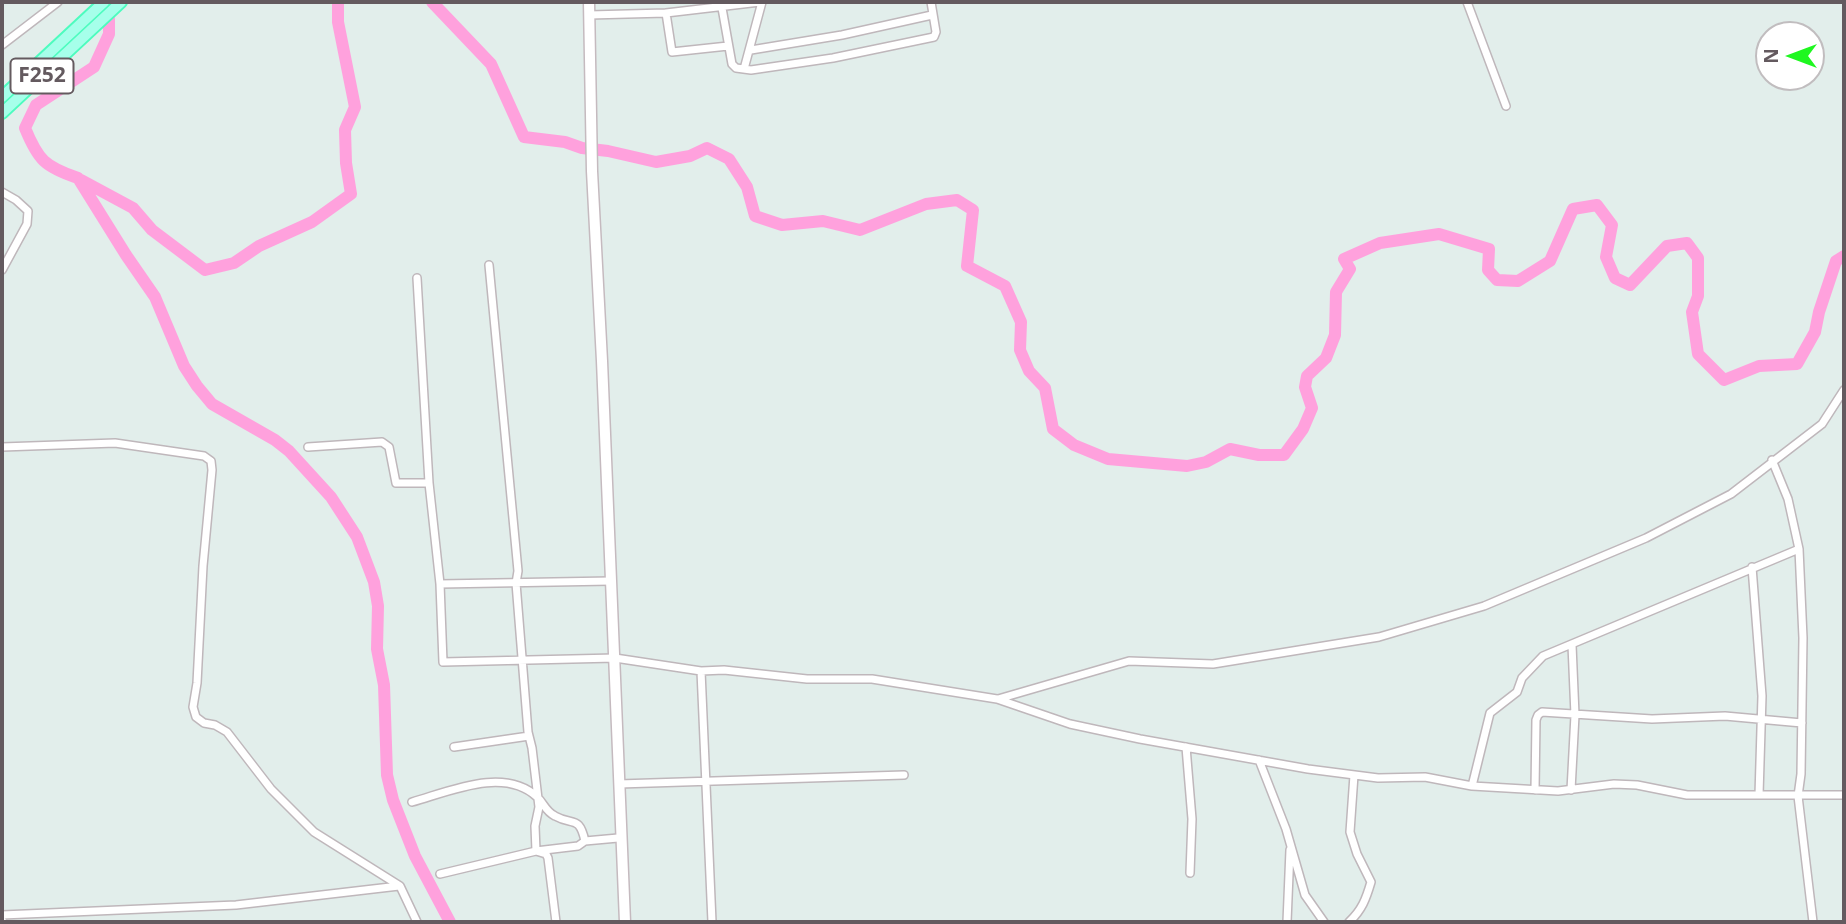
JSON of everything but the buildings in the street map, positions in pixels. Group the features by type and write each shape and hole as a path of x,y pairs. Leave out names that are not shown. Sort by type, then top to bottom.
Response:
{"main road":[{"name":"F252","path":"2,113 78,35 104,2"},
{"name":"F252","path":"2,97 121,2"}],"street":[{"path":"2,45 57,2"},
{"path":"589,2 592,171 625,922"},
{"path":"589,15 666,13 761,2 751,50 744,69"},
{"path":"722,8 733,66 751,70 833,58 934,37 936,32 931,2"},
{"path":"1467,2 1506,106"},
{"path":"666,13 672,52 728,46"},
{"path":"751,50 842,35 933,15"},
{"path":"2,192 28,211 27,224 2,270"},
{"path":"489,265 518,571 516,583 522,661 539,807 535,826 536,851"},
{"path":"417,278 429,483 440,584 443,662 615,658 701,671 724,670 807,679 872,679 997,699 1070,724 1186,747 1378,778 1425,777 1472,786 1535,790 1571,790 1614,784 1637,785 1687,795 1844,795"},
{"path":"997,699 1129,661 1213,664 1379,637 1484,606 1646,538 1731,494 1822,424 1844,390"},
{"path":"308,447 382,442 389,447 396,483 429,483"},
{"path":"2,447 115,443 204,456 211,461 194,707 196,717 228,732 271,789 314,832 400,886 417,922"},
{"path":"1772,460 1788,499 1799,549 1803,638 1798,796 1813,922"},
{"path":"1472,786 1490,713 1517,692 1522,678 1543,656 1799,549"},
{"path":"1752,567 1758,613 1762,719 1759,795"},
{"path":"440,584 611,581"},
{"path":"1571,790 1575,715 1572,645"},
{"path":"701,671 712,922"},
{"path":"1535,790 1538,715 1542,712 1652,719 1725,716 1802,723"},
{"path":"454,747 529,736"},
{"path":"1186,747 1192,820 1190,873"},
{"path":"1259,760 1291,846 1305,895 1324,922"},
{"path":"619,784 904,775"},
{"path":"1349,922 1359,912 1370,882 1350,832 1354,775"},
{"path":"412,802 475,785 496,782 516,785 538,797 545,809 558,818 573,820 581,827 585,841"},
{"path":"440,874 536,851 568,849 585,841 618,838"},
{"path":"1287,922 1291,846"},
{"path":"536,851 546,854 548,858 556,922"},
{"path":"2,915 236,905 400,886"}],"waterway":[{"path":"81,180 133,208 152,230 205,270 234,263 259,246 312,222 351,194 345,130 355,107 338,22 338,2"},
{"path":"432,2 491,64 524,137 565,142 582,148 656,162 690,156 707,148 729,159 747,187 755,216 782,225 823,221 860,230 926,204 957,200 973,210 967,266 1005,286 1021,322 1020,350 1029,371 1045,388 1053,429 1074,445 1108,459 1187,466 1206,462 1230,449 1259,455 1284,455 1303,429 1312,408 1305,387 1307,376 1326,358 1335,335 1336,292 1350,269 1344,259 1380,243 1439,234 1489,249 1488,270 1497,280 1518,281 1550,261 1573,209 1597,205 1612,225 1606,257 1615,278 1630,285 1667,246 1687,243 1698,258 1698,296 1692,312 1698,354 1724,380 1759,366 1797,364 1815,332 1836,261 1844,256"},
{"path":"105,7 109,19 109,34 94,67 36,105 25,128 34,148 44,161 78,178 155,297 184,366 197,386 212,404 289,451 331,497 357,537 374,582 378,606 377,649 384,685 387,775 393,800 415,856 450,922"}]}
